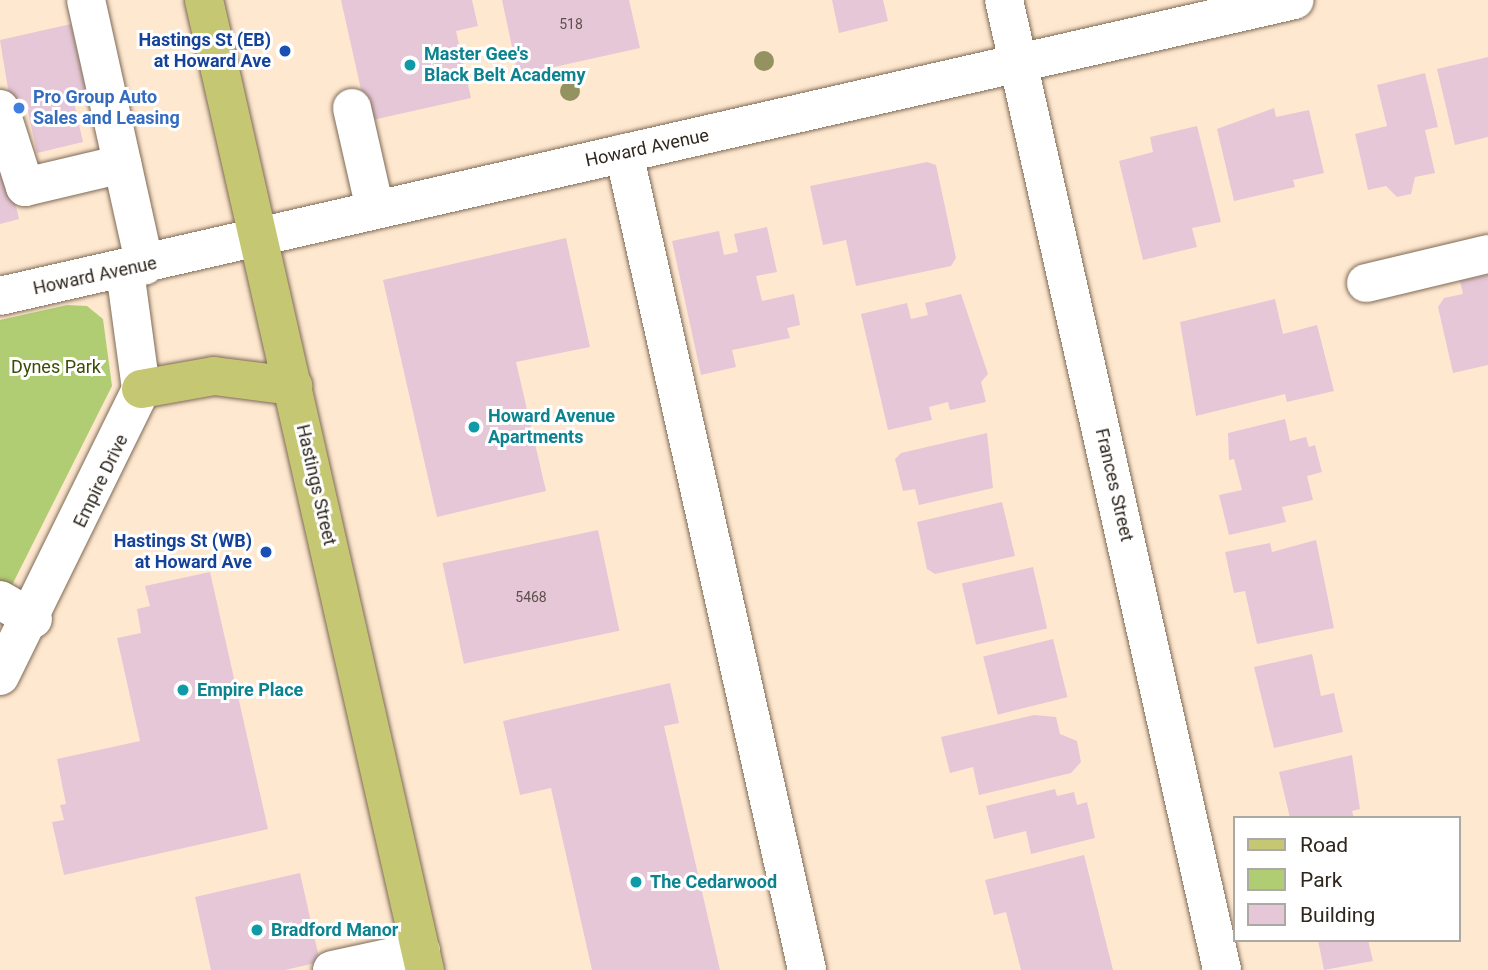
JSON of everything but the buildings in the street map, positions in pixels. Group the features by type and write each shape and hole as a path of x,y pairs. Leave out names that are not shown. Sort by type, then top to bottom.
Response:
{"main road":[{"name":"Hastings Street","path":"204,0 423,960"},
{"path":"141,389 214,376 293,386"}],"street":[{"path":"86,0 122,164 135,268 141,389"},
{"name":"Frances Street","path":"1004,0 1222,970"},
{"name":"Howard Avenue","path":"0,296 135,268 258,235 1295,0"},
{"path":"352,108 375,209"},
{"path":"0,109 25,187 122,164"},
{"path":"624,153 807,970"},
{"path":"1366,282 1488,254"},
{"name":"Empire Drive","path":"0,676 33,619 141,389"},
{"path":"0,600 33,619"},
{"path":"332,970 423,960"}],"green space":[{"name":"Dynes Park","path":"67,305 87,306 103,319 112,386 0,609 0,320"}],"place":[{"name":"Hastings St (EB) at Howard Ave","path":"285,51"},
{"name":"Master Gee's Black Belt Academy","path":"410,65"},
{"name":"Pro Group Auto Sales and Leasing","path":"19,108"},
{"name":"Howard Avenue Apartments","path":"474,427"},
{"name":"Hastings St (WB) at Howard Ave","path":"266,552"},
{"name":"Empire Place","path":"183,690"},
{"name":"The Cedarwood","path":"636,882"},
{"name":"Bradford Manor","path":"257,930"}]}
